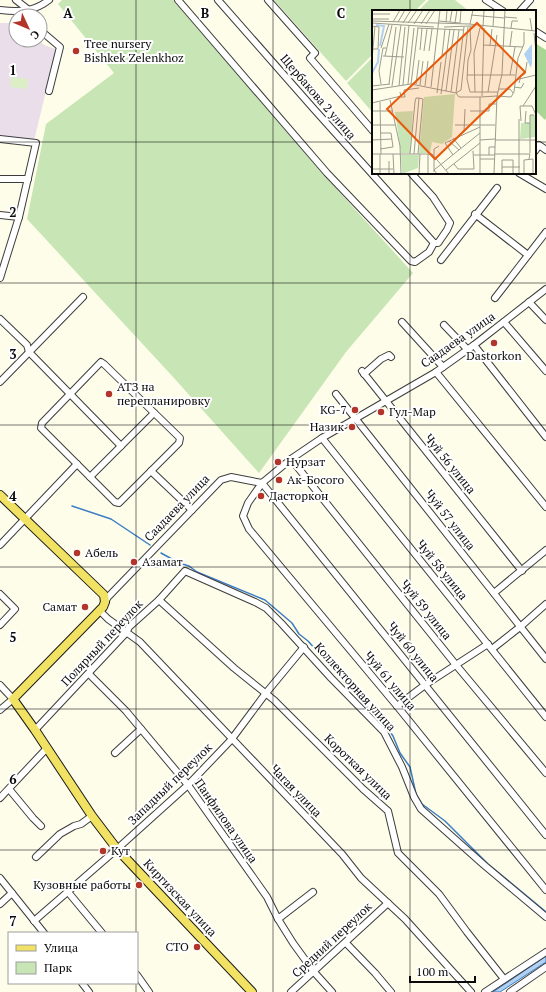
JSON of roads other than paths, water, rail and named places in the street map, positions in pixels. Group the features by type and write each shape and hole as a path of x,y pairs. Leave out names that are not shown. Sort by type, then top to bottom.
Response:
{"main road":[{"path":"0,495 104,595 105,602"},
{"name":"Саадаева улица","path":"13,699 105,602"},
{"name":"Киргизская улица","path":"13,699 92,816 117,849 252,992"}],"street":[{"path":"16,0 25,8"},
{"path":"38,8 49,0"},
{"path":"178,0 328,173 411,261 415,262 428,252 434,243 438,242 450,224 433,197 412,174"},
{"name":"Щербакова 2 улица","path":"218,0 372,174"},
{"path":"268,0 315,53 310,58 372,130"},
{"path":"486,0 501,10"},
{"path":"495,6 500,0"},
{"path":"521,10 530,0"},
{"path":"536,32 546,38"},
{"path":"48,37 60,47 49,91"},
{"path":"0,139 36,143 19,217 0,278"},
{"path":"536,148 539,145 546,150"},
{"name":"Щербакова 2 улица","path":"372,174 434,243"},
{"path":"521,174 546,189"},
{"path":"0,179 28,179"},
{"path":"440,260 497,188"},
{"path":"475,214 528,255"},
{"path":"0,215 19,217"},
{"name":"Саадаева улица","path":"495,298 546,232"},
{"path":"0,252 8,253"},
{"name":"Саадаева улица","path":"105,602 108,597 221,480 231,477 262,483 291,459 322,438 385,400 436,372 468,350 546,289"},
{"path":"0,382 83,297"},
{"path":"530,302 546,320"},
{"path":"0,319 27,345 29,352 69,394 121,446"},
{"path":"402,322 443,367"},
{"path":"504,322 546,370"},
{"path":"444,325 468,350"},
{"path":"474,345 546,437"},
{"name":"Чуй 56 улица","path":"391,357 389,355 363,373 522,571"},
{"path":"99,363 103,363 179,437 179,443 119,503 115,502 41,428 42,423 69,394 99,363"},
{"path":"436,372 546,507"},
{"name":"Чуй 57 улица","path":"336,394 546,659"},
{"path":"90,477 154,413"},
{"name":"Чуй 58 улица","path":"322,438 546,717"},
{"name":"Чуй 59 улица","path":"291,459 456,665 546,773"},
{"path":"0,546 77,464"},
{"path":"151,471 192,510"},
{"name":"Чуй 60 улица","path":"262,483 546,835"},
{"name":"Чуй 61 улица","path":"262,483 248,503 242,516 249,529 397,706 546,890"},
{"path":"494,593 546,550"},
{"name":"Полярный переулок","path":"35,730 89,674 126,633 129,627 159,600 185,571"},
{"name":"Коллекторная улица","path":"185,571 266,608 304,647 330,678 384,732 421,809 546,917"},
{"path":"0,594 15,609 0,625"},
{"name":"Короткая улица","path":"159,600 234,668 266,693 363,789 388,811 398,853 439,894 504,979"},
{"path":"397,706 425,685 456,665 490,647 520,627 546,604"},
{"name":"Чагая улица","path":"99,610 108,619 140,642 231,740 342,854 361,878 405,919 471,992"},
{"name":"Западный переулок","path":"34,920 68,892 188,785 231,740 266,693 304,647"},
{"name":"Панфилова улица","path":"89,674 126,711 188,785 267,897 293,944 314,972 332,992"},
{"path":"0,685 13,699"},
{"name":"Саадаева улица","path":"0,710 13,699"},
{"path":"115,753 141,730"},
{"path":"0,798 47,748"},
{"path":"9,789 41,826"},
{"path":"36,857 60,834 74,826 81,824 92,816"},
{"path":"0,878 43,932"},
{"path":"68,892 101,932"},
{"path":"278,919 313,892"},
{"path":"0,904 12,893"},
{"name":"Средний переулок","path":"291,992 388,903"},
{"path":"346,943 375,972 391,992"},
{"path":"485,992 546,952"},
{"path":"510,992 546,967"},
{"path":"138,976 149,992"},
{"path":"83,984 89,992"},
{"path":"519,986 523,992"}],"water":[{"path":"546,956 546,962 500,992 493,992"}],"waterway":[{"path":"72,506 111,519 150,545"},
{"path":"161,553 179,563 189,566 197,572 265,600 292,623 299,634 308,641 388,729 393,736 400,753 410,767 416,794 422,804 445,821 488,864 546,912"}],"place":[{"name":"Tree nursery Bishkek Zelenkhoz","path":"76,51"},
{"name":"Dastorkon","path":"494,343"},
{"name":"АТЗ на перепланировку","path":"109,394"},
{"name":"KG-7","path":"355,410"},
{"name":"Гул-Мар","path":"381,412"},
{"name":"Назик","path":"352,427"},
{"name":"Нурзат","path":"278,462"},
{"name":"Ак-Босого","path":"279,480"},
{"name":"Дасторкон","path":"261,496"},
{"name":"Абель","path":"77,553"},
{"name":"Азамат","path":"134,562"},
{"name":"Самат","path":"85,607"},
{"name":"Кут","path":"103,851"},
{"name":"Кузовные работы","path":"139,885"},
{"name":"СТО","path":"197,947"}]}
